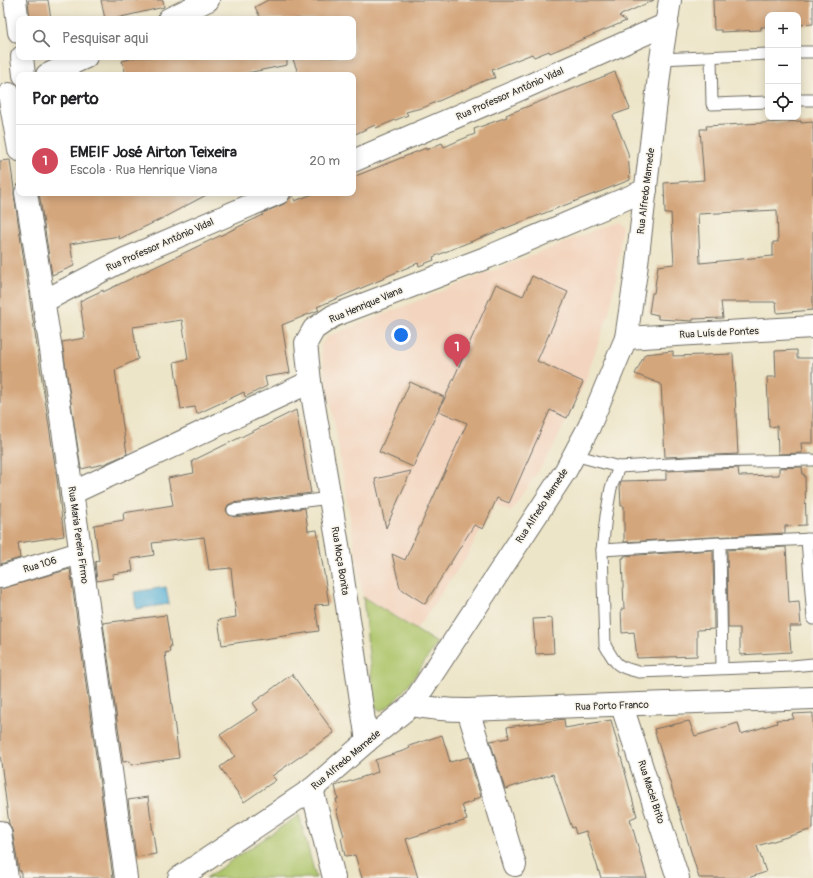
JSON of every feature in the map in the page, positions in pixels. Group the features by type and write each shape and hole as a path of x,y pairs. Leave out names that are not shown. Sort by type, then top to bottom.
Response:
{"street":[{"path":"15,0 17,16"},
{"path":"175,16 208,0"},
{"name":"Rua Alfredo Mamede","path":"179,878 312,789 366,741 412,705 556,486 574,455 589,426 626,338 636,272 661,60 670,0"},
{"name":"Rua Professor Antônio Vidal","path":"356,160 528,86 667,24"},
{"path":"22,60 24,72"},
{"path":"53,72 79,60"},
{"path":"9,93 16,133"},
{"name":"Rua Henrique Viana","path":"310,382 306,343 314,329 333,316 488,257 646,190"},
{"name":"Rua Maria Pereira Firmo","path":"26,196 44,301 126,878"},
{"name":"Rua Professor Antônio Vidal","path":"44,301 125,259 272,196"},
{"name":"Rua Luís de Pontes","path":"626,338 813,327"},
{"path":"72,493 310,382"},
{"name":"Rua Moça Bonita","path":"310,382 338,544 366,741"},
{"name":"Rua 106","path":"0,577 80,553"},
{"name":"Rua Porto Franco","path":"412,705 429,709 468,710 622,706 813,698"},
{"name":"Rua Maciel Brito","path":"622,706 678,878"},
{"path":"468,710 515,865"},
{"path":"312,789 334,878"},
{"path":"0,832 7,878"}],"lane":[{"path":"801,52 813,52"},
{"path":"661,60 765,54"},
{"path":"710,58 712,104 765,102"},
{"path":"801,100 813,100"},
{"path":"574,455 619,467 705,462 813,460"},
{"path":"619,467 611,488 602,550 605,645 613,659 621,668 639,672 813,664"},
{"path":"234,510 330,498"},
{"path":"602,550 720,542 810,539 813,619"},
{"path":"720,542 722,668"}],"shaded area":[{"path":"616,222 622,226 616,281 609,312 584,384 551,452 511,511 494,503 469,553 416,630 363,597 321,345 327,337"}],"green space":[{"path":"363,597 437,643 405,689 390,705 383,710 379,710 374,704"},
{"path":"299,815 316,878 206,878"}],"water":[{"path":"166,587 169,604 136,609 134,592"}],"building":[{"path":"28,0 48,0 51,16 30,16"},
{"path":"101,0 163,0 164,7 126,16 104,16"},
{"path":"268,0 654,0 619,16 626,21 550,53 549,51 534,57 532,54 492,70 495,78 486,80 425,107 406,112 408,115 376,128 375,125 356,134 356,72 298,72 293,60 356,60 356,16 260,16 255,7"},
{"path":"713,0 813,0 813,24 801,25 801,12 765,12 765,27 761,27 761,30 721,32 721,30 714,30"},
{"path":"287,60 287,65 252,72 125,72 122,61"},
{"path":"615,72 630,109 613,115 628,153 630,180 457,247 433,257 434,260 419,266 418,263 317,307 319,310 282,325 290,373 265,377 267,386 245,397 244,392 197,414 195,407 181,409 174,362 188,359 182,320 133,327 138,359 115,370 127,454 104,464 81,469 62,342 85,338 80,301 103,290 103,292 263,215 263,213 284,204 293,196 295,201 308,196 356,196 356,176 426,148 426,150 442,143 444,147 475,134 474,129 507,117 506,115"},
{"path":"801,121 801,123 813,122 813,310 777,313 776,302 721,302 723,318 693,319 693,321 658,319 658,315 649,313 658,266 674,264 671,213 665,214 664,183 704,180 700,129 707,129 706,126","holes":["777,210 778,242 773,242 773,256 700,263 698,214"]},
{"path":"10,160 64,536 18,543 20,558 0,564 0,161"},
{"path":"39,196 204,196 119,239 119,236 70,244 74,266 52,275"},
{"path":"532,276 568,292 537,361 583,382 567,418 550,410 509,503 497,498 483,529 474,525 425,604 400,588 392,554 405,560 467,423 439,411 496,284 523,296"},
{"path":"797,350 797,358 813,358 813,443 801,443 802,453 778,454 777,426 769,427 767,377 776,377 775,351"},
{"path":"673,351 673,356 733,354 738,454 665,457 661,384 635,374 645,354"},
{"path":"410,382 444,397 413,467 379,452"},
{"path":"296,410 311,493 232,503 228,505 226,510 228,514 234,517 305,508 308,531 317,530 329,604 315,605 319,631 222,645 218,620 236,617 231,568 209,570 204,537 152,543 154,555 131,559 133,571 112,574 113,578 97,581 95,562 99,561 94,525 124,520 123,513 173,505 168,478 194,473 192,461"},
{"path":"802,467 803,475 805,475 806,525 785,526 785,533 624,542 624,506 621,506 621,481 666,480 666,471 738,468 739,476 779,475 779,468"},
{"path":"411,471 386,528 375,479"},
{"path":"786,547 789,602 799,601 801,626 789,626 791,652 740,655 740,628 728,628 727,550"},
{"path":"713,550 714,629 697,630 697,656 637,658 634,632 622,633 621,609 624,609 622,558 624,558 624,556"},
{"path":"70,569 113,878 21,878 21,871 19,871 12,830 9,824 0,754 0,589"},
{"path":"166,615 171,647 169,648 170,652 165,653 179,758 131,765 130,761 123,762 103,623"},
{"path":"552,618 554,653 536,654 533,619"},
{"path":"292,674 334,733 272,776 276,780 244,802 220,767 235,756 220,735 258,710 253,703"},
{"path":"813,713 813,829 757,846 766,872 748,878 699,878 654,729 689,721 695,736 738,723 741,734 777,723 776,720 794,719 792,714"},
{"path":"564,719 565,728 611,720 637,816 630,819 647,878 601,878 586,831 576,834 574,827 572,828 553,774 505,789 490,741 509,738 507,727"},
{"path":"442,735 450,762 469,757 481,797 462,805 467,820 406,839 418,878 362,878 355,855 345,856 341,838 344,836 336,809 338,808 336,799 338,799 335,786 378,772 375,760 406,750 410,748 409,746"},
{"path":"148,797 156,854 136,857 128,800"}],"place":[{"name":"EMEIF José Airton Teixeira","path":"457,367"}]}
